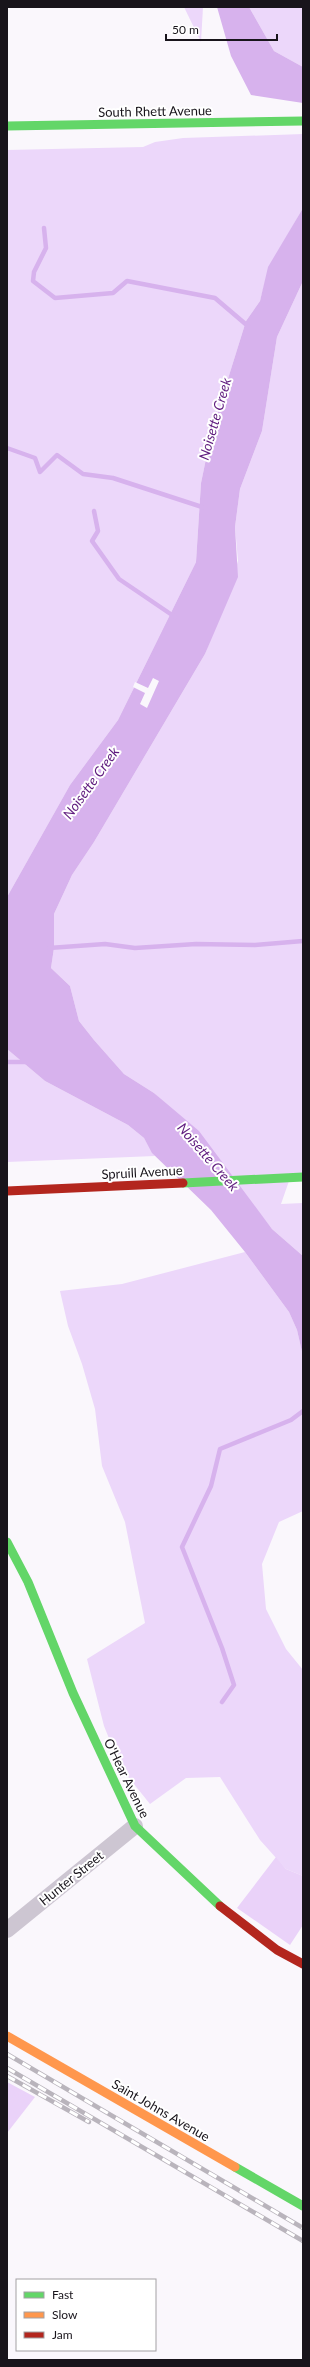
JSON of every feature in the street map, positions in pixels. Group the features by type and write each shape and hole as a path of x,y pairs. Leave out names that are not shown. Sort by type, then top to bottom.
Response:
{"street":[{"name":"South Rhett Avenue","path":"7,126 303,121"},
{"name":"Spruill Avenue","path":"7,1191 300,1177"},
{"name":"O'Hear Avenue","path":"7,1542 28,1582 73,1693 135,1826 230,1916 277,1950 303,1964"},
{"name":"Hunter Street","path":"7,1930 135,1826"},
{"name":"Saint Johns Avenue","path":"7,2036 303,2206"}],"shaded area":[{"path":"184,7 203,7 201,42"},
{"path":"249,7 303,7 303,67 274,51"},
{"path":"303,134 303,208 269,267 260,301 246,321 212,430 201,483 196,562 118,720 70,785 7,897 7,150 143,147 155,142 183,138"},
{"path":"303,281 303,1172 289,1181 281,1204 303,1203 303,1256 272,1229 226,1170 169,1107 154,1093 124,1074 94,1040 79,1021 70,986 51,968 54,948 54,914 72,875 94,842 205,654 219,618 238,561 235,527 240,489 262,431 277,337"},
{"path":"7,1049 45,1081 128,1125 144,1138 155,1156 7,1162"},
{"path":"245,1252 289,1312 297,1330 303,1356 303,1511 279,1522 262,1564 266,1609 286,1649 303,1670 303,1876 286,1869 260,1840 220,1777 186,1778 150,1804 121,1768 104,1726 87,1659 145,1623 125,1522 102,1466 95,1409 82,1364 68,1326 60,1291 122,1284"},
{"path":"276,1857 286,1869 303,1876 303,1925 290,1945 237,1908"},
{"path":"7,2082 35,2097 7,2133"}],"water":[{"path":"217,7 249,7 274,51 303,67 303,103 251,95 231,56"},
{"name":"Noisette Creek","path":"303,208 303,281 277,337 262,431 240,489 235,527 238,577 205,654 94,842 72,875 54,914 54,948 51,968 70,986 79,1021 94,1040 124,1074 154,1093 199,1131 272,1229 303,1256 303,1356 297,1330 289,1312 245,1252 211,1210 152,1153 144,1138 128,1125 45,1081 7,1049 7,897 70,785 118,720 196,562 201,483 212,430 246,321 260,301 268,267"}],"pier":[{"path":"153,678 159,681 147,708 140,704 145,693 133,687 135,682 148,688"}],"waterway":[{"path":"44,228 46,248 34,272 33,281 55,298 113,293 127,281 215,298 249,327"},
{"path":"7,448 35,458 40,472 57,455 83,474 113,478 205,508"},
{"path":"94,511 98,531 92,541 119,579 175,617"},
{"path":"49,948 105,944 135,948 196,944 255,945 303,941"},
{"path":"7,1062 31,1062"},
{"path":"222,1702 234,1685 222,1648 182,1547 211,1486 220,1449 291,1420 303,1411"}],"railway":[{"path":"7,2054 303,2228"},
{"path":"7,2068 303,2241"},
{"path":"7,2076 89,2122"}],"traffic: fast":[{"path":"7,126 303,121"},
{"path":"183,1183 303,1177"},
{"path":"7,1542 28,1582 73,1693 135,1826 220,1906"},
{"path":"235,2167 303,2206"}],"traffic: slow":[{"path":"7,2036 235,2167"}],"traffic: jam":[{"path":"7,1191 183,1183"},
{"path":"220,1906 277,1950 303,1964"}]}
